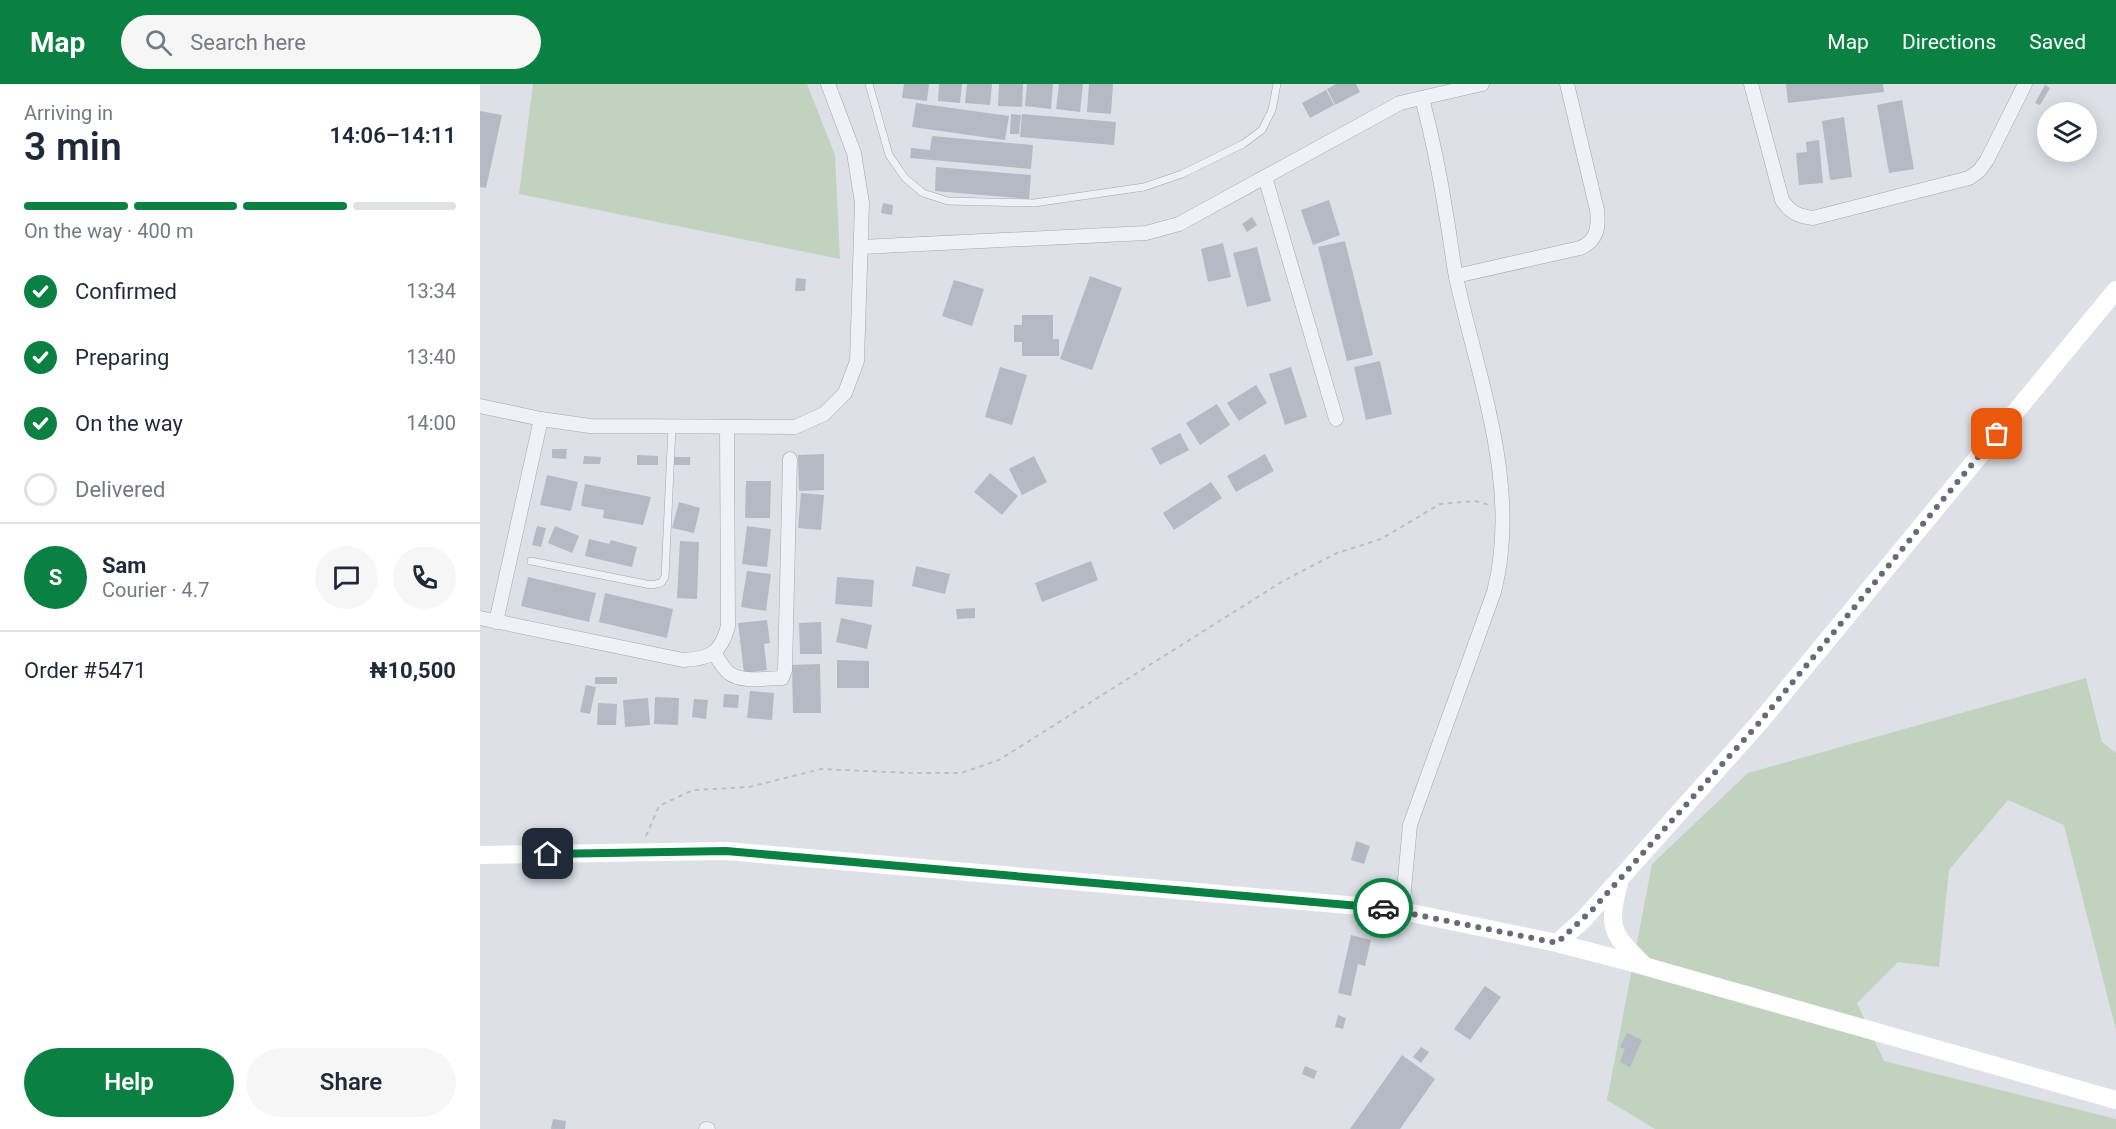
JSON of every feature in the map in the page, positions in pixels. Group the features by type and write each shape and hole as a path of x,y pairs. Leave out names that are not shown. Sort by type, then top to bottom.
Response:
{"street":[{"path":"480,406 540,419 590,426 795,427 824,414 845,393 857,361 862,202 854,153 828,84"},
{"path":"861,247 1146,233 1179,224 1400,103 1482,84"},
{"path":"1456,276 1580,248 1589,244 1595,236 1599,224 1597,210 1567,84"},
{"path":"1751,84 1782,200 1790,212 1813,218 1969,178 1979,171 1987,160 2025,84"},
{"path":"1402,911 1410,825 1494,592 1500,559 1501,509 1495,442 1456,276 1446,212 1422,98"},
{"path":"1264,177 1336,419"},
{"path":"1557,943 1583,920 1759,723 2116,290"},
{"path":"496,622 540,419"},
{"path":"480,618 683,660 702,660 714,653 724,641 728,626 727,428"},
{"path":"714,653 728,672 736,676 752,679 782,678 785,670 790,459"},
{"path":"480,855 738,852 1402,911 1557,943 1644,966 2116,1100"},
{"path":"1621,878 1612,915 1614,928 1626,949 1644,966"}],"lane":[{"path":"869,84 889,155 905,178 923,193 948,201 1034,203 1144,187 1182,174 1223,154 1243,144 1262,130 1272,111 1277,84"},
{"path":"531,561 651,585 661,583 665,577 672,427"}],"path":[{"path":"639,853 659,806 693,790 749,787 821,769 910,774 961,773 999,760 1283,581 1337,553 1381,539 1440,504 1474,501 1501,509"}],"green space":[{"path":"533,84 807,84 835,155 840,259 519,194"},
{"path":"2086,678 2102,742 2116,753 2116,1030 2064,825 2008,800 1949,870 1939,967 1898,962 1857,1003 1884,1061 2116,1119 2116,1129 1655,1129 1607,1100 1652,864 1748,773"}],"building":[{"path":"904,84 929,84 927,101 902,98"},
{"path":"939,84 962,84 960,103 938,101"},
{"path":"967,84 992,84 990,105 965,103"},
{"path":"999,84 1023,84 1022,107 998,106"},
{"path":"1027,84 1053,84 1051,109 1025,106"},
{"path":"1059,84 1083,84 1080,112 1056,109"},
{"path":"1089,84 1113,84 1111,114 1087,112"},
{"path":"1336,84 1356,84 1360,92 1335,105 1327,89"},
{"path":"1786,84 1883,84 1884,92 1788,103"},
{"path":"2045,85 2050,88 2042,102 2035,103"},
{"path":"1326,90 1334,105 1310,118 1302,103"},
{"path":"1902,100 1914,169 1889,173 1877,105"},
{"path":"916,103 1009,116 1005,140 912,127"},
{"path":"480,111 502,115 486,188 480,187"},
{"path":"1011,114 1021,115 1019,134 1010,134"},
{"path":"1022,114 1116,122 1114,145 1020,137"},
{"path":"1844,117 1852,177 1830,180 1822,121"},
{"path":"932,136 1033,145 1031,169 910,158 911,148 930,150"},
{"path":"1819,140 1823,183 1799,185 1796,153 1807,152 1806,142"},
{"path":"936,167 1031,175 1029,199 935,191"},
{"path":"1329,200 1340,235 1313,245 1301,210"},
{"path":"883,203 893,205 892,215 881,213"},
{"path":"1252,217 1257,225 1247,232 1242,224"},
{"path":"1345,241 1373,355 1347,361 1318,247"},
{"path":"1223,243 1231,277 1208,282 1201,249"},
{"path":"1257,247 1271,301 1247,307 1233,253"},
{"path":"1090,276 1122,288 1092,370 1060,359"},
{"path":"796,278 806,279 805,291 795,291"},
{"path":"954,280 984,289 972,326 942,316"},
{"path":"1022,315 1053,315 1053,339 1059,339 1059,356 1022,356 1022,342 1014,342 1014,325 1022,325"},
{"path":"1380,361 1392,414 1366,420 1354,367"},
{"path":"1000,367 1027,375 1012,425 985,417"},
{"path":"1291,367 1307,417 1285,425 1269,374"},
{"path":"1256,385 1267,403 1239,421 1227,403"},
{"path":"1217,404 1230,425 1200,445 1186,423"},
{"path":"1180,433 1189,450 1160,465 1151,448"},
{"path":"552,449 567,449 566,459 552,458"},
{"path":"824,454 824,490 799,491 798,455"},
{"path":"1265,454 1274,471 1236,492 1227,476"},
{"path":"637,455 658,456 658,465 637,465"},
{"path":"584,456 601,457 600,464 583,464"},
{"path":"1034,456 1047,482 1022,495 1009,469"},
{"path":"673,457 690,457 690,465 673,465"},
{"path":"990,473 1018,496 1002,515 974,492"},
{"path":"547,475 578,482 571,511 540,505"},
{"path":"746,481 771,481 770,518 745,518"},
{"path":"1211,482 1222,498 1174,530 1163,513"},
{"path":"585,484 651,497 643,525 603,518 604,510 581,506"},
{"path":"801,493 824,495 821,530 798,528"},
{"path":"679,502 700,508 694,533 672,528"},
{"path":"537,526 546,528 541,547 532,545"},
{"path":"555,526 579,536 572,553 548,543"},
{"path":"747,526 771,529 767,567 742,564"},
{"path":"589,539 609,544 611,540 637,547 632,567 585,556"},
{"path":"680,541 699,542 697,599 677,598"},
{"path":"1091,561 1098,580 1042,602 1035,583"},
{"path":"916,566 950,574 945,594 912,586"},
{"path":"747,571 771,574 766,611 741,607"},
{"path":"528,577 596,593 589,622 521,606"},
{"path":"837,577 874,580 872,607 835,604"},
{"path":"605,593 673,609 667,638 599,622"},
{"path":"975,608 975,618 957,619 956,609"},
{"path":"841,618 872,625 867,649 836,642"},
{"path":"767,620 770,643 764,644 767,670 744,673 738,623"},
{"path":"821,622 822,654 800,654 799,623"},
{"path":"837,660 869,661 869,688 837,688"},
{"path":"820,664 821,713 793,713 792,665"},
{"path":"595,677 617,677 617,684 595,684"},
{"path":"586,685 596,687 590,714 580,712"},
{"path":"750,691 774,693 772,720 747,718"},
{"path":"724,694 739,695 738,708 723,707"},
{"path":"655,697 679,698 678,725 654,724"},
{"path":"648,698 650,725 625,727 623,700"},
{"path":"694,699 708,700 706,719 692,717"},
{"path":"598,703 617,704 616,725 597,725"},
{"path":"1356,841 1370,846 1364,864 1351,860"},
{"path":"1351,935 1371,940 1365,966 1358,964 1351,996 1338,993"},
{"path":"1485,986 1501,997 1470,1040 1454,1029"},
{"path":"1338,1015 1346,1018 1343,1029 1335,1027"},
{"path":"1627,1033 1642,1040 1630,1067 1620,1062 1625,1049 1620,1047"},
{"path":"1421,1047 1429,1052 1421,1063 1413,1057"},
{"path":"1402,1055 1435,1079 1400,1129 1350,1129"},
{"path":"1305,1066 1317,1071 1314,1079 1302,1074"},
{"path":"553,1119 566,1121 565,1129 551,1129"}],"way so far":[{"path":"1383,908 1557,943 1583,920 1759,723 1997,434"}],"route":[{"path":"548,854 726,851 1383,908"}]}
